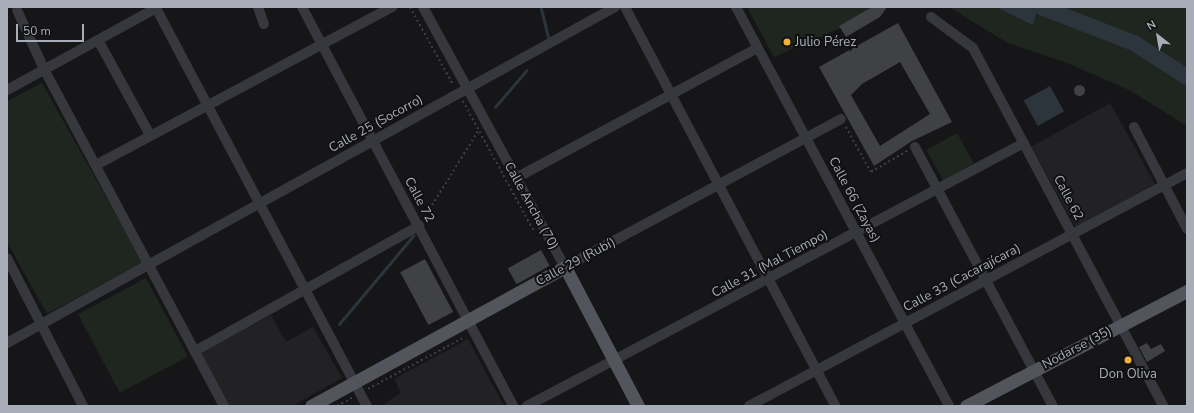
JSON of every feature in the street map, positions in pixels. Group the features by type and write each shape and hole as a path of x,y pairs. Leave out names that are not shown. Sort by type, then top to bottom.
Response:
{"main road":[{"name":"Calle 29 (Rubí)","path":"311,406 357,388 471,326 565,267"},
{"name":"Calle Ancha (70)","path":"565,267 638,406"},
{"name":"Nodarse (35)","path":"966,406 1187,291"}],"street":[{"path":"258,7 264,24"},
{"name":"Calle 72","path":"302,7 513,406"},
{"path":"96,165 392,7"},
{"name":"Calle Ancha (70)","path":"423,7 463,91 516,178 565,267"},
{"name":"Calle 25 (Socorro)","path":"7,343 615,7"},
{"path":"625,7 835,406"},
{"name":"Calle 66 (Zayas)","path":"736,7 949,406"},
{"path":"7,90 156,8 304,290 367,406"},
{"path":"17,10 44,69 224,406"},
{"name":"Calle 62","path":"931,17 972,48 1163,406"},
{"path":"98,40 150,135"},
{"path":"516,178 757,48"},
{"name":"Calle 29 (Rubí)","path":"565,267 841,119"},
{"path":"1134,127 1187,229"},
{"name":"Calle 31 (Mal Tiempo)","path":"527,406 769,280 1024,143"},
{"path":"915,147 1053,406"},
{"name":"Calle 33 (Cacarajícara)","path":"749,406 1187,173"},
{"path":"195,351 419,226"},
{"path":"7,258 83,406"}],"path":[{"path":"410,7 463,91 478,130 538,238"},
{"path":"841,119 871,172 915,147"},
{"path":"419,226 478,130"},
{"path":"338,406 357,388 471,326"}],"shaded area":[{"name":"Julio Pérez","path":"747,7 876,7 843,27 774,57"},
{"path":"949,7 1187,7 1187,126 1131,91 1067,63 1008,43"},
{"path":"996,7 1038,7 1033,25"},
{"path":"42,83 143,263 47,314 7,242 7,101"},
{"path":"1050,86 1064,111 1038,126 1024,101"},
{"path":"1110,103 1155,184 1076,228 1031,147"},
{"path":"957,133 974,164 943,181 926,150"},
{"path":"146,278 188,357 120,393 78,314"},
{"path":"271,315 286,342 313,327 342,378 292,406 228,406 199,354"},
{"path":"468,339 504,406 381,406 401,393 394,379"}],"building":[{"path":"872,7 887,7 880,17 846,37 839,26"},
{"path":"898,23 952,122 912,141 874,166 819,67","holes":["900,62 930,114 880,146 851,95 862,84"]},
{"path":"1079,84 1083,86 1085,90 1083,94 1079,96 1075,94 1073,90 1075,86"},
{"path":"541,250 550,266 516,284 508,268"},
{"path":"425,259 453,312 428,325 400,272"},
{"path":"1147,343 1151,349 1161,344 1165,351 1147,362 1139,347"}],"waterway":[{"path":"541,7 548,36"},
{"path":"1041,7 1134,43 1187,77"},
{"path":"495,107 526,71"},
{"path":"339,324 413,236"}],"place":[{"name":"Julio Pérez","path":"787,42"},
{"name":"Don Oliva","path":"1128,360"}]}
